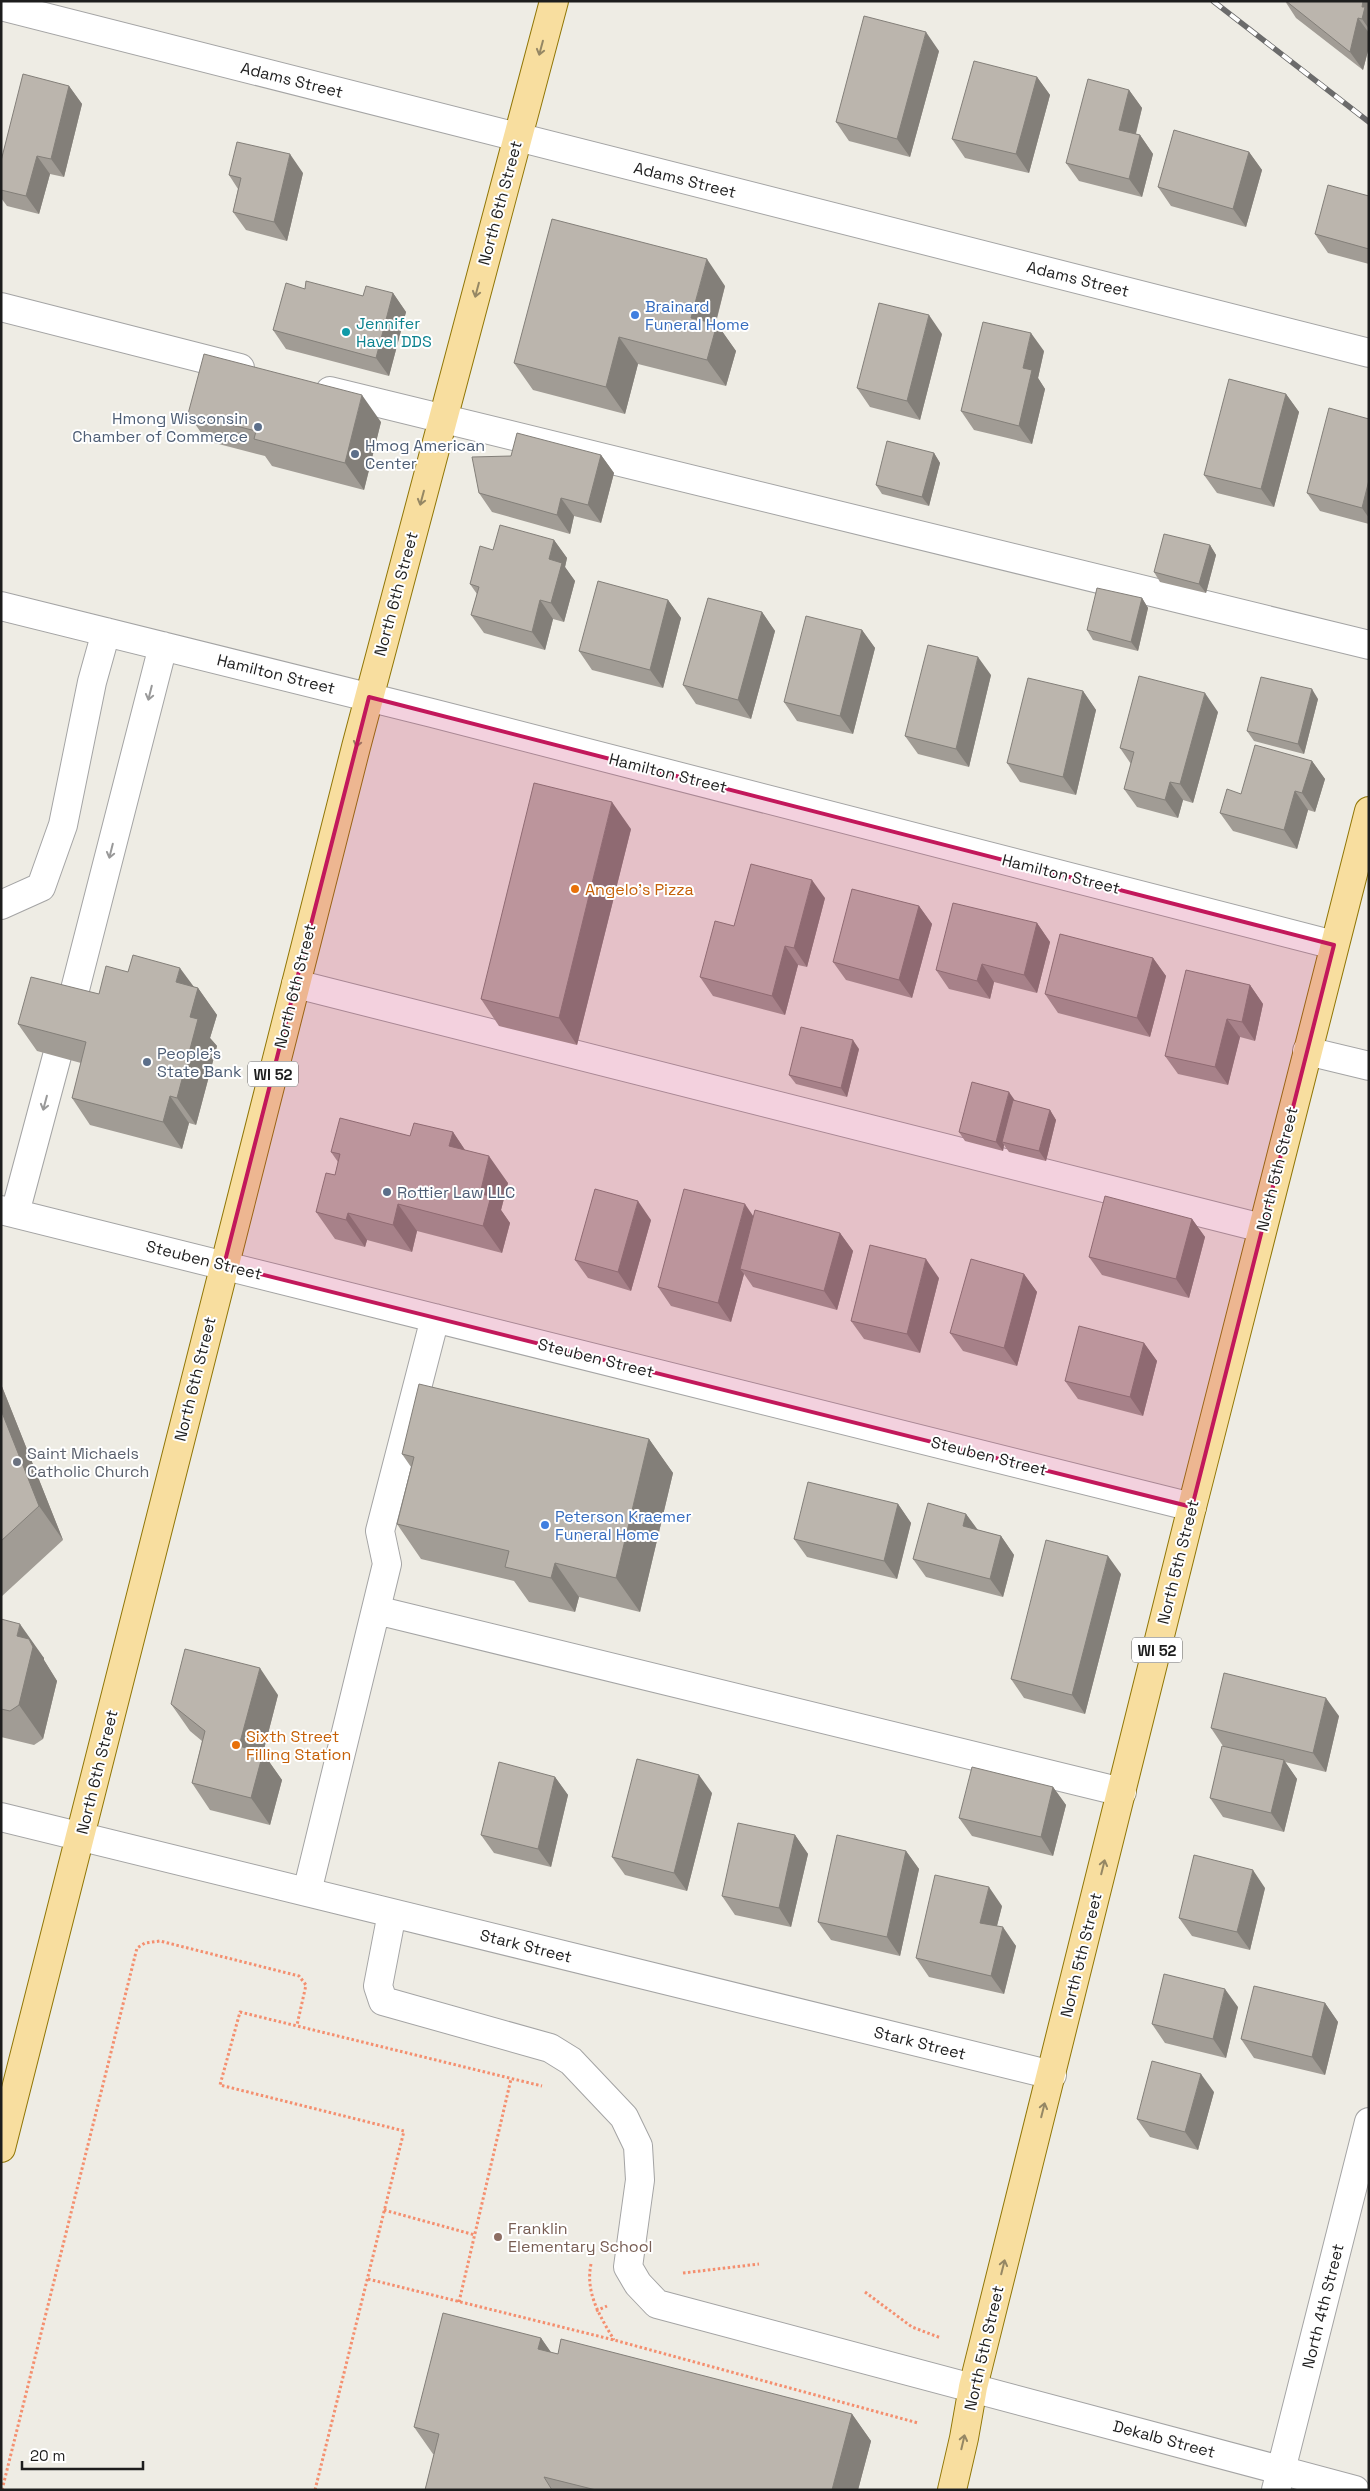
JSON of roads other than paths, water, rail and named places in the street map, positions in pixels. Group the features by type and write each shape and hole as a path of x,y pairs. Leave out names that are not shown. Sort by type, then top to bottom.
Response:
{"main road":[{"name":"North 6th Street","path":"2,2145 369,697 554,1"},
{"name":"North 5th Street","path":"952,2490 973,2387 1262,1228 1369,811"}],"street":[{"name":"Adams Street","path":"1,6 1369,353"},
{"path":"1,307 262,373"},
{"path":"307,385 443,420 1369,644"},
{"name":"Hamilton Street","path":"1,606 369,697 1334,946"},
{"path":"1,906 41,888 62,826 92,682 106,632"},
{"path":"70,1009 163,646"},
{"path":"296,984 1262,1228"},
{"path":"1307,1051 1369,1066"},
{"path":"8,1211 57,1056"},
{"name":"Steuben Street","path":"8,1211 1192,1507"},
{"path":"307,1892 387,1564 380,1532 435,1318"},
{"path":"376,1610 1122,1792"},
{"name":"Stark Street","path":"1,1817 1052,2076"},
{"name":"Dekalb Street","path":"392,1913 378,1986 383,2001 550,2048 570,2061 624,2117 638,2146 640,2180 628,2267 638,2284 657,2304 973,2387 1279,2480 1355,2490"},
{"name":"North 4th Street","path":"1279,2480 1369,2122"}],"railway":[{"path":"1213,1 1369,122"}],"place":[{"name":"Brainard Funeral Home","path":"635,315"},
{"name":"Jennifer Havel DDS","path":"346,332"},
{"name":"Hmong Wisconsin Chamber of Commerce","path":"258,427"},
{"name":"Hmog American Center","path":"355,454"},
{"name":"Angelo's Pizza","path":"575,889"},
{"name":"People's State Bank","path":"147,1062"},
{"name":"Rottier Law LLC","path":"387,1192"},
{"name":"Saint Michaels Catholic Church","path":"17,1462"},
{"name":"Peterson Kraemer Funeral Home","path":"545,1525"},
{"name":"Sixth Street Filling Station","path":"236,1745"},
{"name":"Franklin Elementary School","path":"498,2237"}]}
